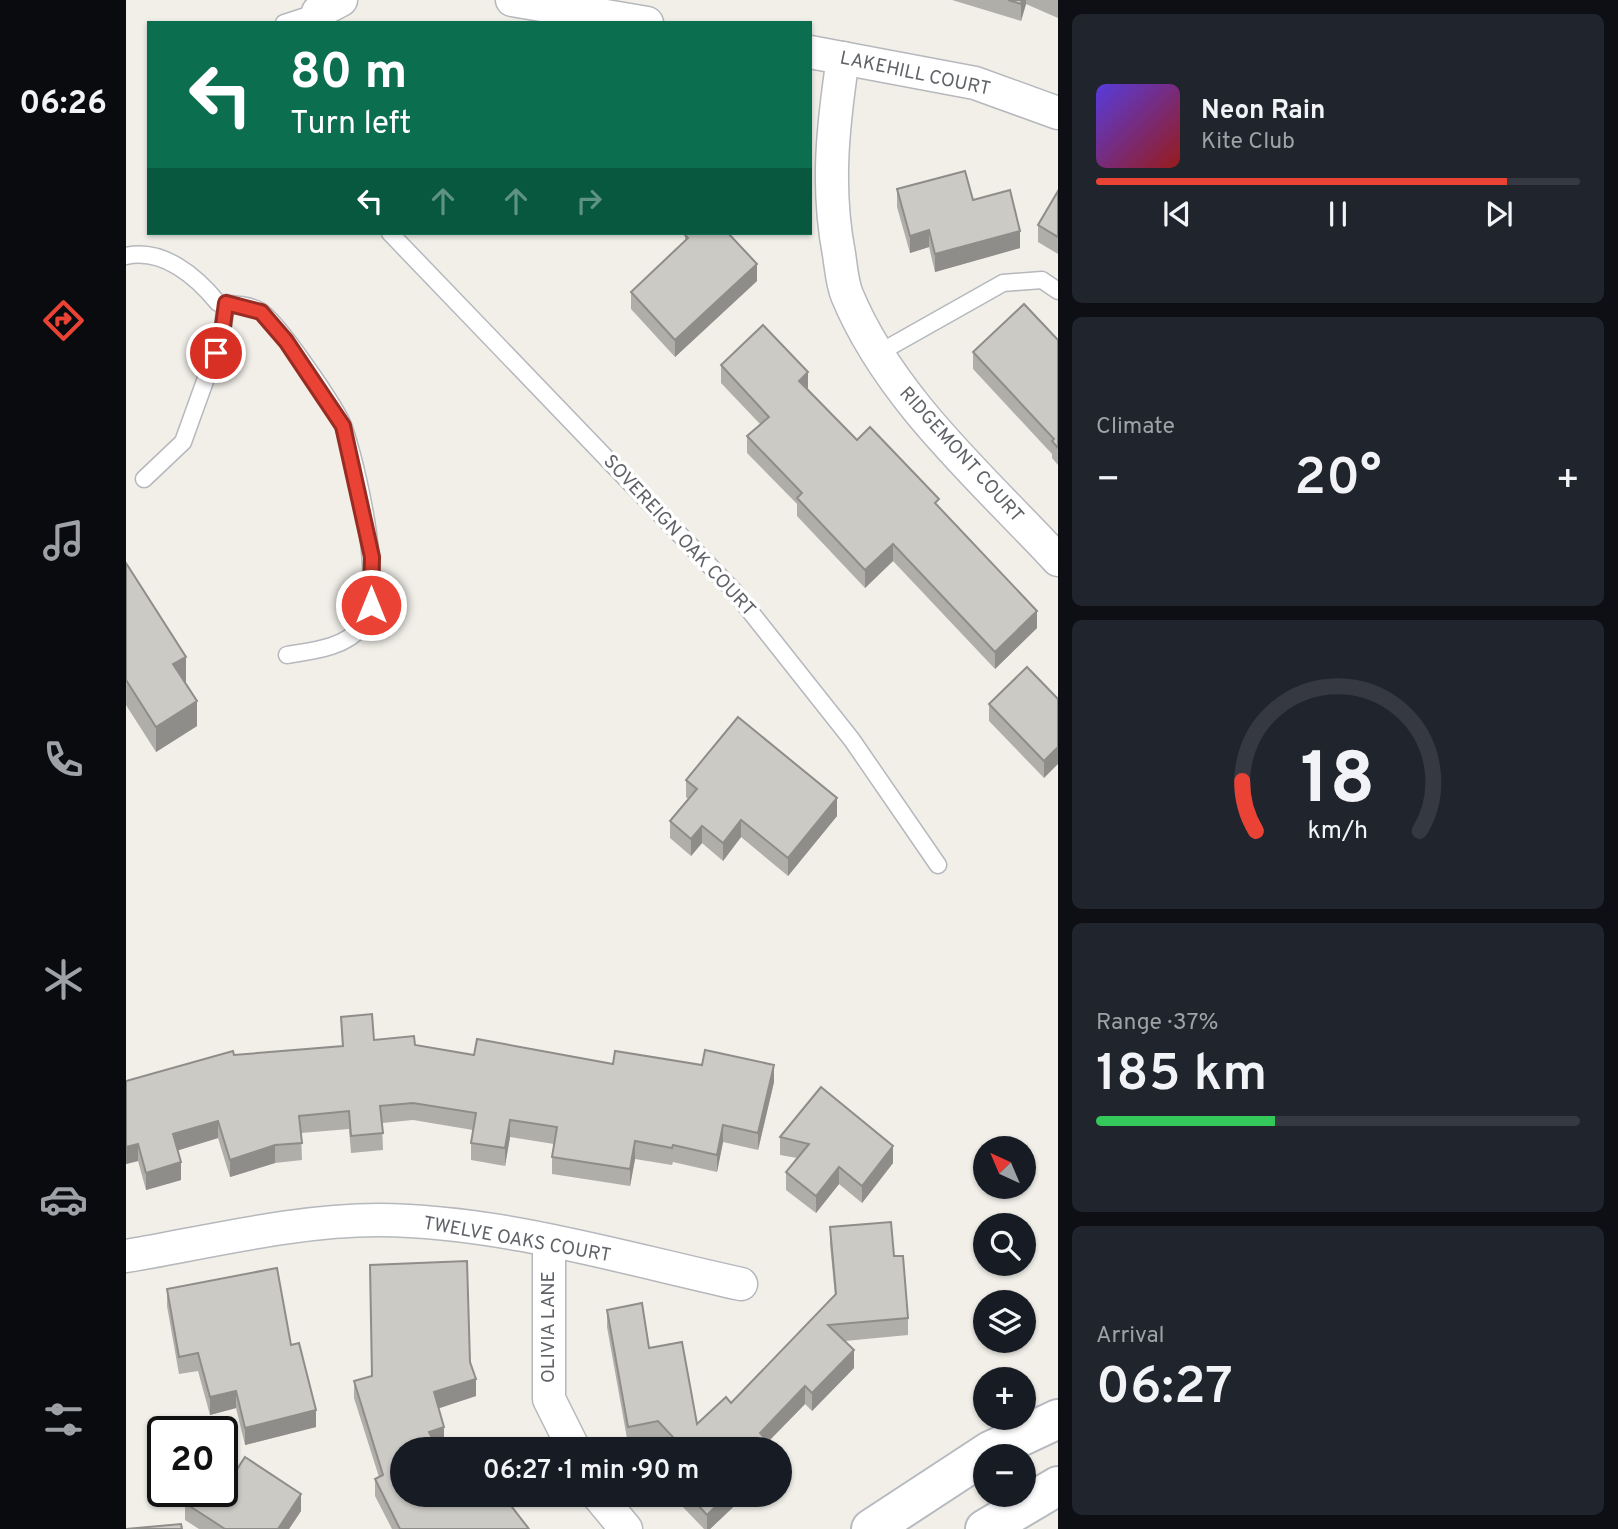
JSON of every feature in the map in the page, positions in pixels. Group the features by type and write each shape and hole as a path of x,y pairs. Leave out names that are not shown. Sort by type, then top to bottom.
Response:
{"main road":[{"path":"871,1529 990,1451 1058,1419"},
{"path":"985,1529 1058,1486"}],"street":[{"path":"512,0 635,21"},
{"name":"LAKEHILL COURT","path":"812,52 975,83 1058,113"},
{"name":"RIDGEMONT COURT","path":"843,58 832,132 830,183 846,293 877,354 901,391 1058,560"},
{"name":"TWELVE OAKS COURT","path":"126,1256 321,1223 379,1220 451,1225 549,1241 741,1284"},
{"name":"OLIVIA LANE","path":"549,1241 549,1399 568,1437"},
{"path":"608,1507 626,1529"}],"lane":[{"path":"289,21 329,6"},
{"name":"SOVEREIGN OAK COURT","path":"392,235 734,591 852,740 938,865"},
{"path":"126,256 141,253 166,261 198,278 218,303 261,312 286,341 343,426 372,557 371,605 360,629 330,648 287,655"},
{"path":"877,354 1003,283 1042,280 1058,291"},
{"path":"144,479 183,442 222,334 226,303"}],"building":[{"path":"965,171 973,200 1010,190 1020,231 935,254 929,230 910,236 897,189"},
{"path":"1058,191 1058,237 1038,225"},
{"path":"685,235 730,235 757,264 675,340 631,292 688,238"},
{"path":"1024,304 1058,340 1058,448 1052,441 1054,439 973,352"},
{"path":"763,325 808,372 799,381 857,440 870,427 939,499 935,503 1037,611 995,652 893,544 865,570 797,498 802,493 747,436 769,417 721,365"},
{"path":"126,563 186,657 173,664 197,701 156,727 126,680"},
{"path":"1027,667 1058,699 1058,747 1044,761 989,704"},
{"path":"738,717 837,798 788,858 741,820 723,843 702,826 691,839 670,821 697,789 686,780"},
{"path":"372,1014 374,1040 414,1036 415,1045 474,1055 477,1039 613,1064 615,1051 702,1065 705,1050 774,1065 758,1133 723,1125 717,1155 673,1145 672,1148 635,1141 630,1169 552,1157 557,1127 510,1120 505,1148 471,1143 476,1113 413,1103 380,1106 383,1133 351,1136 349,1111 299,1116 302,1143 275,1145 230,1160 218,1121 173,1134 181,1162 146,1173 138,1144 126,1147 126,1081 233,1051 234,1055 343,1046 341,1017"},
{"path":"821,1087 893,1146 862,1186 839,1167 816,1196 786,1172 809,1144 780,1137"},
{"path":"891,1222 894,1256 903,1256 908,1318 828,1325 854,1350 812,1393 805,1386 760,1433 764,1437 673,1437 658,1421 628,1427 607,1310 642,1303 649,1348 682,1342 697,1424 726,1397 731,1403 836,1294 830,1227"},
{"path":"467,1261 470,1362 476,1379 434,1392 444,1427 429,1432 432,1437 390,1437 390,1507 512,1507 529,1529 400,1529 375,1479 383,1475 354,1381 372,1376 370,1265"},
{"path":"277,1268 291,1345 299,1343 316,1410 245,1428 236,1391 210,1397 198,1353 179,1357 167,1289"},
{"path":"245,1457 301,1494 278,1529 225,1529 191,1507 238,1507 238,1468"},
{"path":"700,1507 715,1507 707,1515"},
{"path":"181,1524 182,1529 126,1529"}],"route":[{"path":"216,353 222,334 226,303 239,304 261,312 286,341 343,426 372,557 371,605"}]}
